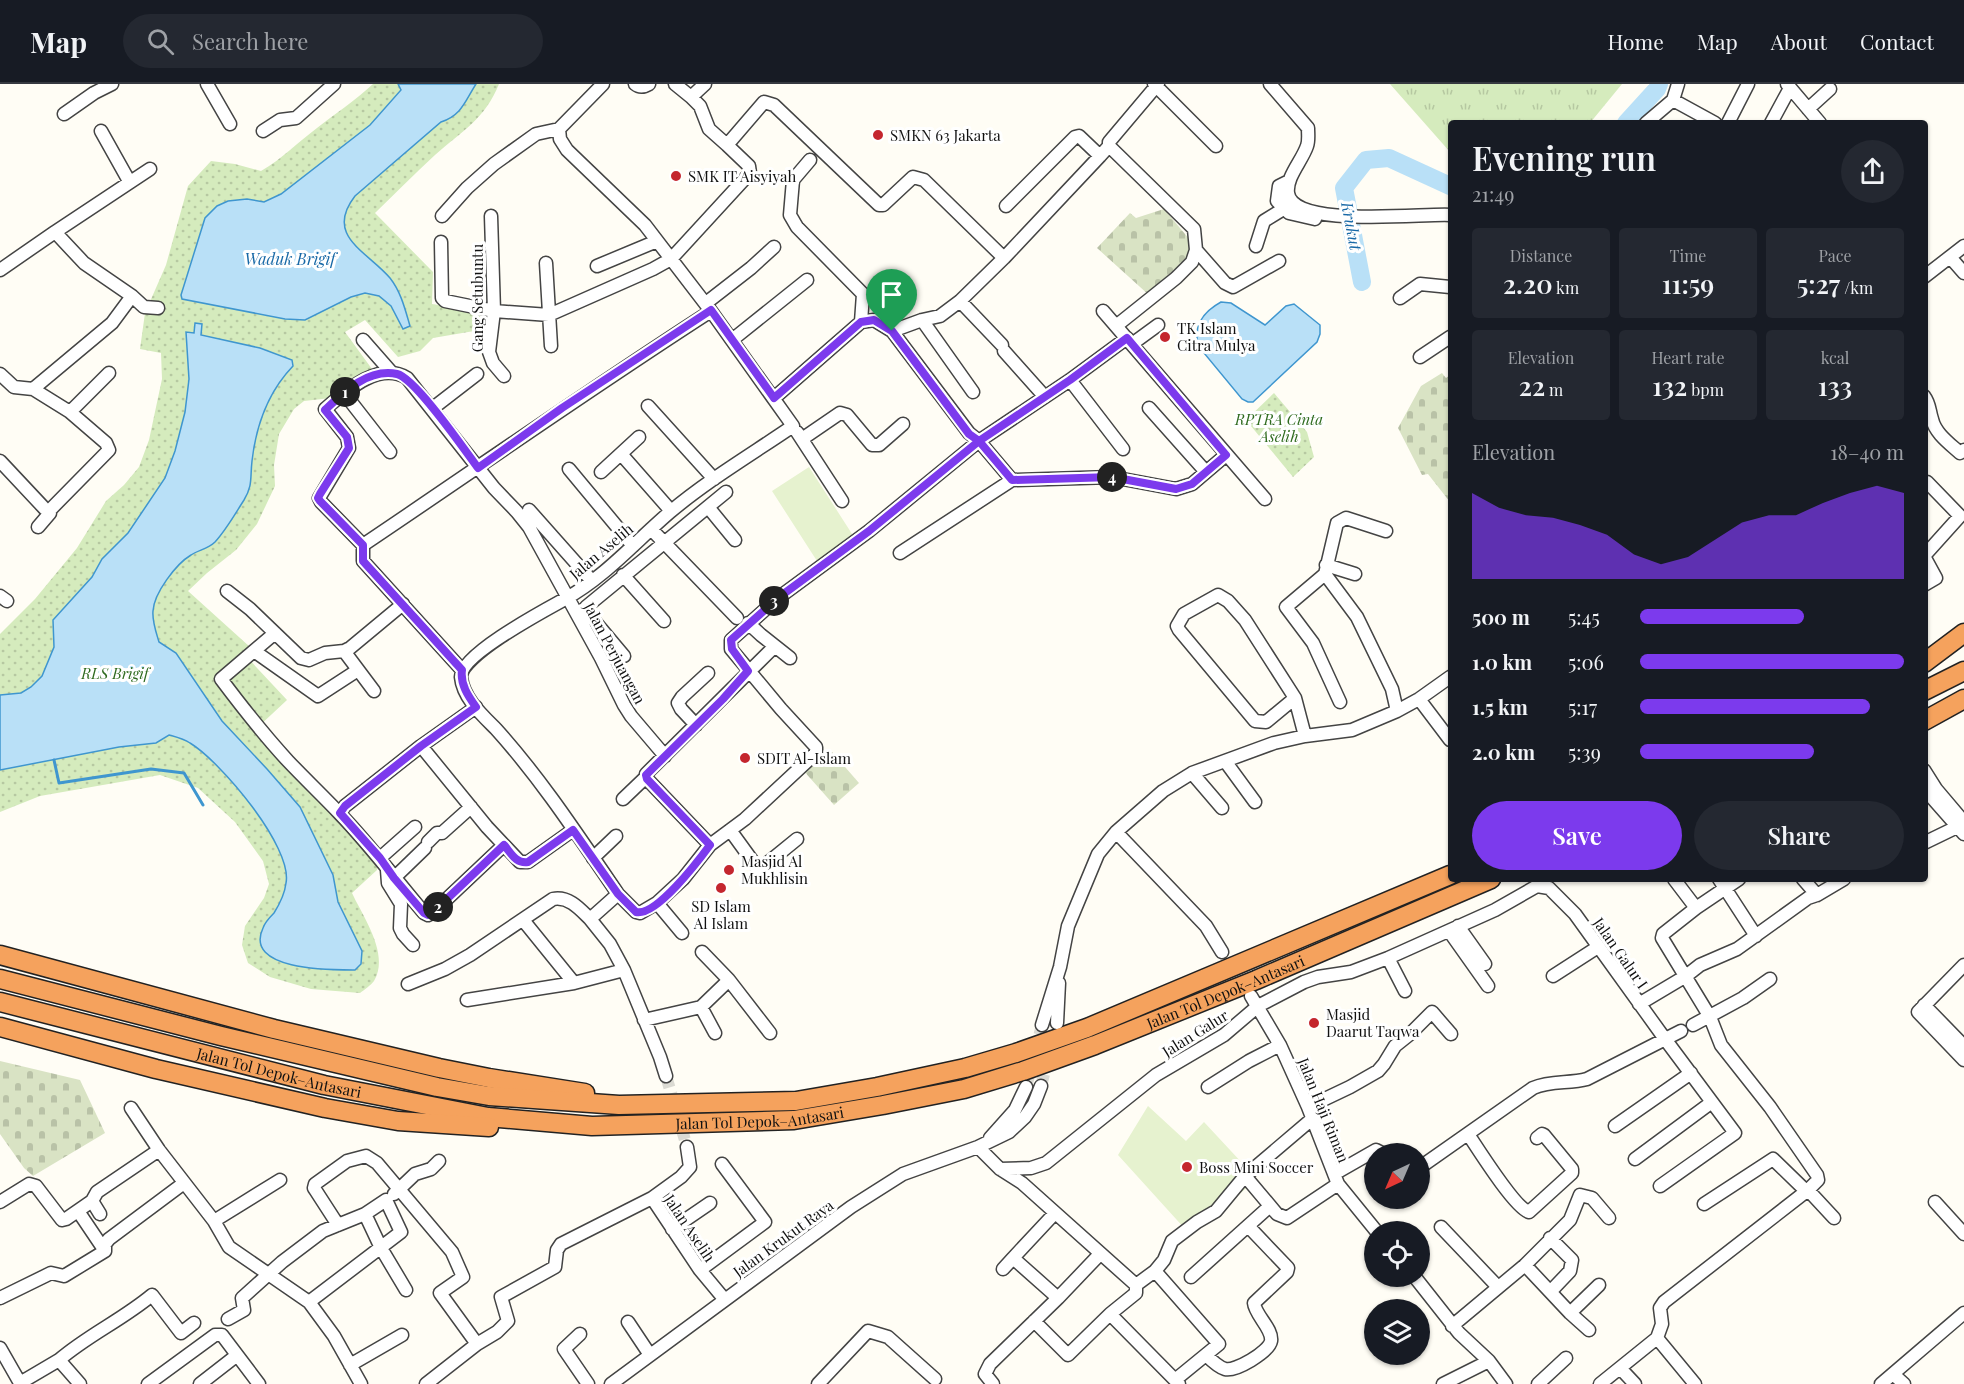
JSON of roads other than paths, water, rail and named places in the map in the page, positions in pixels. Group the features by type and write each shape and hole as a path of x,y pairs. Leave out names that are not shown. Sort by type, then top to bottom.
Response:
{"highway":[{"path":"1928,660 1964,633"},
{"path":"1928,667 1964,648"},
{"path":"1928,689 1964,671"},
{"path":"1928,719 1964,699"},
{"name":"Jalan Tol Depok–Antasari","path":"2,979 221,1036 437,1087 489,1096 619,1106 796,1101 966,1068 1016,1053 1087,1028 1448,875"},
{"name":"Jalan Tol Depok–Antasari","path":"0,1002 324,1085 488,1117 592,1126 794,1120 964,1089 1023,1071 1095,1045 1256,980 1484,882"},
{"path":"1470,888 1492,882"},
{"path":"0,955 285,1031 489,1078 581,1092 619,1106"},
{"path":"0,1027 156,1069 326,1108 398,1121 513,1129 592,1126"}],"street":[{"path":"64,114 91,89 112,84"},
{"path":"207,84 230,124"},
{"path":"263,131 280,120 296,118 334,84"},
{"path":"442,216 467,188 494,164 536,134 559,129 603,84"},
{"path":"635,84 644,87 649,84"},
{"path":"441,242 443,300 494,311 549,315 671,259 750,173 749,166 708,129 700,106 675,84"},
{"path":"691,98 705,84"},
{"path":"1270,84 1308,128 1307,145 1289,181 1287,194 1293,203 1305,210 1333,216 1448,215"},
{"path":"1650,120 1673,100 1678,84"},
{"path":"1730,120 1748,84"},
{"path":"892,331 940,316 960,301 1100,156 1156,85 1216,146"},
{"path":"1773,120 1788,86 1817,120"},
{"path":"1808,110 1830,89"},
{"path":"1673,100 1710,120"},
{"path":"727,145 764,102 774,105 879,205 883,205 914,177 924,180 1004,258"},
{"path":"559,129 560,139 567,150 645,225 708,307 774,398 842,501"},
{"path":"101,131 129,181"},
{"path":"1006,206 1075,137 1079,136 1084,139 1100,156"},
{"path":"1108,146 1194,229 1196,250 1192,262 1176,278 1116,326"},
{"path":"810,159 793,180 790,215 797,227 863,294 861,322"},
{"path":"0,270 150,169"},
{"path":"1289,181 1279,186 1277,201 1289,213 1312,220 1333,216"},
{"path":"1256,246 1264,221 1284,208"},
{"name":"Gang Setubuntu","path":"491,216 494,311 489,352 493,363 504,376"},
{"path":"55,232 84,262 144,307 158,308"},
{"path":"597,266 657,241"},
{"path":"1928,274 1964,246"},
{"path":"363,545 478,468 708,307 774,247"},
{"path":"1196,250 1225,284 1233,286 1280,261"},
{"path":"1950,256 1964,273"},
{"path":"546,263 551,346"},
{"path":"732,340 807,280"},
{"path":"1400,298 1420,284 1448,287"},
{"path":"33,389 112,323 132,296"},
{"path":"960,301 1045,397"},
{"path":"1103,311 1265,499"},
{"path":"774,398 861,322 874,320 892,331 969,434 979,441 1012,480"},
{"path":"922,320 973,392"},
{"path":"392,373 368,377 344,393 325,410 347,437 349,448 318,498 363,545 363,561 462,670 461,676 466,691 476,707 528,766 618,894 636,912 640,913 657,903 682,879 710,845 745,819 816,753 817,749 748,671 732,649 731,640 744,622 869,531 979,441 1130,341 1158,325"},
{"path":"1420,357 1448,338"},
{"name":"Jalan Perjuangan","path":"363,340 392,373 407,378 433,408 478,468 523,519 631,716 665,756"},
{"path":"70,412 109,373"},
{"path":"0,374 14,387 33,389 70,412 106,442 109,450 50,510 38,527"},
{"path":"433,408 477,374"},
{"path":"1070,380 1124,449"},
{"path":"344,393 390,452"},
{"path":"1928,401 1930,404 1928,424 1960,453 1964,450"},
{"path":"648,406 714,479"},
{"path":"1149,408 1206,472"},
{"path":"802,439 840,413 847,415 872,445 879,445 903,424"},
{"name":"Jalan Aselih","path":"462,670 506,633 568,598 592,581 671,511 793,426"},
{"path":"601,472 639,437"},
{"path":"621,454 671,511"},
{"path":"900,554 1012,480 1112,477 1176,489 1192,484 1226,455"},
{"path":"0,461 45,509 50,510"},
{"path":"569,469 633,546"},
{"path":"1928,483 1962,518 1928,552"},
{"path":"624,656 587,612 586,607 726,492"},
{"path":"708,507 735,540"},
{"path":"529,510 592,581"},
{"path":"1340,702 1313,643 1286,607 1325,570 1337,524 1346,518 1386,531"},
{"path":"651,529 744,622 790,658"},
{"path":"1928,563 1936,578 1928,583"},
{"path":"1325,570 1355,574"},
{"path":"1325,570 1357,617 1392,689 1397,711"},
{"path":"623,575 663,621"},
{"path":"227,591 250,609 304,660 325,653 344,651 403,604"},
{"path":"1294,698 1266,722 1255,721 1179,630 1177,626 1184,614 1218,595 1228,600 1245,620 1294,698 1305,736"},
{"path":"275,633 221,679 256,725 340,813 424,913 428,915 504,845"},
{"path":"623,799 647,778 646,774 775,646"},
{"path":"254,651 318,696 358,670"},
{"path":"344,651 374,691"},
{"path":"696,725 678,703 708,673"},
{"path":"1042,1025 1060,967 1068,926 1098,854 1116,832 1163,791 1192,773 1274,743 1305,736 1352,730 1397,711 1448,678"},
{"path":"1419,699 1448,737"},
{"path":"340,813 345,806 421,746 476,707"},
{"path":"421,746 471,807 522,863 528,862 573,830"},
{"path":"1225,761 1255,802"},
{"path":"1192,773 1222,808"},
{"path":"1928,776 1962,827"},
{"path":"647,778 710,845"},
{"path":"1928,793 1962,827"},
{"path":"413,945 402,934 400,928 401,904 388,883 391,873 471,807"},
{"path":"380,858 415,827"},
{"path":"1928,841 1962,827"},
{"path":"730,830 759,870 797,839"},
{"path":"1116,832 1206,926 1221,952"},
{"path":"593,858 616,836"},
{"path":"1676,882 1696,908"},
{"path":"1806,882 1817,895"},
{"path":"1639,1004 1700,965 1734,951 1808,898 1839,882"},
{"path":"1600,1384 1657,1338 1662,1324 1660,1308 1664,1302 1816,1183 1817,1175 1770,1107 1721,1045 1710,1017 1662,936 1722,883 1756,936"},
{"name":"Jalan Galur","path":"1000,1168 1031,1168 1046,1163 1156,1075 1224,1035 1254,1001 1318,977 1351,972 1495,910 1537,886 1549,888"},
{"name":"Jalan Galur I","path":"1549,888 1575,914 1735,1133 1660,1186"},
{"path":"590,919 618,894"},
{"path":"408,984 445,969 470,955 553,899 560,898 575,905 590,919 610,944 624,970 666,1076"},
{"path":"657,903 682,933"},
{"path":"523,920 574,983"},
{"path":"1454,928 1485,964"},
{"path":"1454,928 1488,986"},
{"path":"1553,976 1598,947"},
{"path":"702,952 729,980 770,1033"},
{"path":"1388,957 1405,991"},
{"path":"1921,1009 1964,965"},
{"path":"1058,1023 1060,967"},
{"path":"466,1000 504,996 574,983 624,970"},
{"path":"1693,1025 1710,1017 1770,979"},
{"path":"645,1022 701,1007 729,980"},
{"name":"Jalan Haji Riman","path":"1254,1001 1280,1045 1336,1179 1368,1221"},
{"path":"701,1007 715,1033"},
{"path":"1921,1009 1964,1046"},
{"path":"1921,1009 1964,1060"},
{"path":"1136,1285 1155,1271 1166,1258 1172,1241 1216,1211 1245,1176 1310,1113 1378,1071 1395,1046 1432,1012 1451,1034"},
{"path":"1430,1160 1533,1088 1542,1084 1587,1079 1681,1031"},
{"path":"1208,1087 1280,1045"},
{"path":"1615,1126 1691,1073"},
{"name":"Jalan Krukut Raya","path":"611,1384 851,1207 903,1174 1009,1132 1025,1117 1034,1104 1041,1086"},
{"name":"Jalan Krukut Raya","path":"983,1144 1015,1110 1026,1087"},
{"path":"1635,1159 1712,1102"},
{"path":"131,1108 159,1150 214,1221 229,1247 309,1302 334,1336 361,1384"},
{"path":"1468,1134 1508,1192 1525,1211 1529,1212 1572,1173 1572,1169 1544,1135 1537,1138"},
{"path":"983,1144 1000,1168 1022,1183 1136,1285 1136,1293 1110,1314 1068,1355 1034,1321"},
{"name":"Jalan Aselih","path":"687,1147 690,1167 681,1177 652,1198 700,1270 725,1300"},
{"path":"0,1202 29,1184 36,1186 62,1220 92,1201 97,1192 159,1150"},
{"path":"339,1224 314,1188 315,1184 347,1161 366,1156 377,1163 452,1252 463,1277 440,1293 477,1344"},
{"path":"1704,1204 1773,1158 1834,1218"},
{"path":"1245,1176 1277,1214 1287,1218 1364,1159"},
{"path":"228,1319 244,1310 242,1298 282,1262 323,1231 365,1214 399,1190 416,1174 431,1169 439,1161"},
{"path":"700,1270 765,1222 722,1164"},
{"path":"214,1221 280,1180"},
{"path":"105,1251 105,1244 109,1239 184,1183"},
{"path":"1452,1326 1525,1265 1569,1220 1580,1195 1592,1198 1609,1218"},
{"path":"426,1384 477,1344 497,1332 508,1321 501,1297 555,1267 557,1250 561,1244 652,1198"},
{"path":"309,1302 401,1232 386,1200"},
{"path":"92,1201 100,1214"},
{"path":"1935,1202 1964,1234"},
{"path":"672,1229 710,1203"},
{"path":"1191,1277 1270,1206"},
{"path":"78,1211 105,1251"},
{"path":"1003,1269 1055,1213"},
{"path":"365,1214 381,1248 406,1290"},
{"path":"1206,1355 1223,1369 1234,1369 1268,1347 1271,1341 1270,1334 1255,1309 1254,1303 1287,1272 1288,1268 1248,1226"},
{"path":"1441,1227 1498,1287"},
{"path":"1550,1238 1572,1260 1570,1271 1551,1291"},
{"path":"0,1298 51,1273 64,1276 105,1251"},
{"path":"993,1384 985,1374 987,1367 1100,1254"},
{"path":"1013,1258 1058,1298"},
{"path":"1525,1265 1589,1330"},
{"path":"1110,1314 1177,1382 1218,1346 1218,1342 1155,1271"},
{"path":"1570,1312 1599,1285"},
{"path":"1422,1287 1452,1326 1489,1361 1506,1384"},
{"path":"0,1348 19,1384 129,1314 152,1295 181,1332 194,1323"},
{"path":"1881,1384 1964,1314"},
{"path":"628,1322 650,1355"},
{"path":"818,1384 868,1331 888,1337 935,1379"},
{"path":"580,1334 564,1349 588,1384"},
{"path":"148,1384 215,1335 222,1335 259,1384"},
{"path":"350,1365 402,1335"},
{"path":"1657,1338 1695,1384"},
{"path":"200,1384 236,1356"},
{"path":"1538,1384 1566,1358"},
{"path":"59,1360 80,1384"},
{"path":"1443,1384 1489,1361"},
{"path":"1620,1368 1635,1384"},
{"path":"1893,1374 1904,1384"}],"water":[{"name":"Waduk Brigif","path":"398,84 476,84 466,102 454,116 441,122 355,196 347,210 344,222 346,232 352,242 394,283 410,326 403,329 391,306 379,296 365,293 351,297 305,320 285,319 182,299 181,295 205,218 217,206 228,201 247,199 264,202 281,194 370,125 401,90"},
{"path":"1221,302 1231,303 1265,325 1286,306 1294,304 1320,325 1317,342 1253,402 1242,399 1199,347 1198,327 1204,315"},
{"path":"195,323 202,324 201,335 260,348 292,360 293,366 270,398 260,422 247,495 215,542 185,559 167,580 154,604 154,626 159,642 176,653 222,721 300,807 333,875 338,902 362,951 361,964 355,970 293,965 277,960 266,953 260,942 263,928 278,906 286,883 285,867 278,848 252,806 219,767 188,742 169,735 156,743 119,747 0,770 0,695 21,693 42,676 54,647 53,620 92,577 102,559 128,533 165,478 185,412 189,379 186,332 194,333"}],"waterway":[{"name":"Krukut","path":"1629,120 1659,84"},
{"name":"Krukut","path":"1362,282 1344,188 1366,160 1389,158 1448,185"},
{"path":"54,760 59,783 151,769 184,773 203,805"}],"tunnel":[{"path":"1026,1087 1042,1025"},
{"path":"1041,1086 1054,1035"},
{"path":"666,1076 687,1147"}],"place":[{"name":"SMKN 63 Jakarta","path":"878,135"},
{"name":"SMK IT Aisyiyah","path":"676,176"},
{"name":"TK Islam Citra Mulya","path":"1165,337"},
{"name":"SDIT Al-Islam","path":"745,758"},
{"name":"Masjid Al Mukhlisin","path":"729,870"},
{"name":"SD Islam Al Islam","path":"721,888"},
{"name":"Masjid Daarut Taqwa","path":"1314,1023"},
{"name":"Boss Mini Soccer","path":"1187,1167"}],"park label":[{"name":"RPTRA Cinta Aselih","path":"1279,428"},
{"name":"RLS Brigif","path":"115,673"}]}
